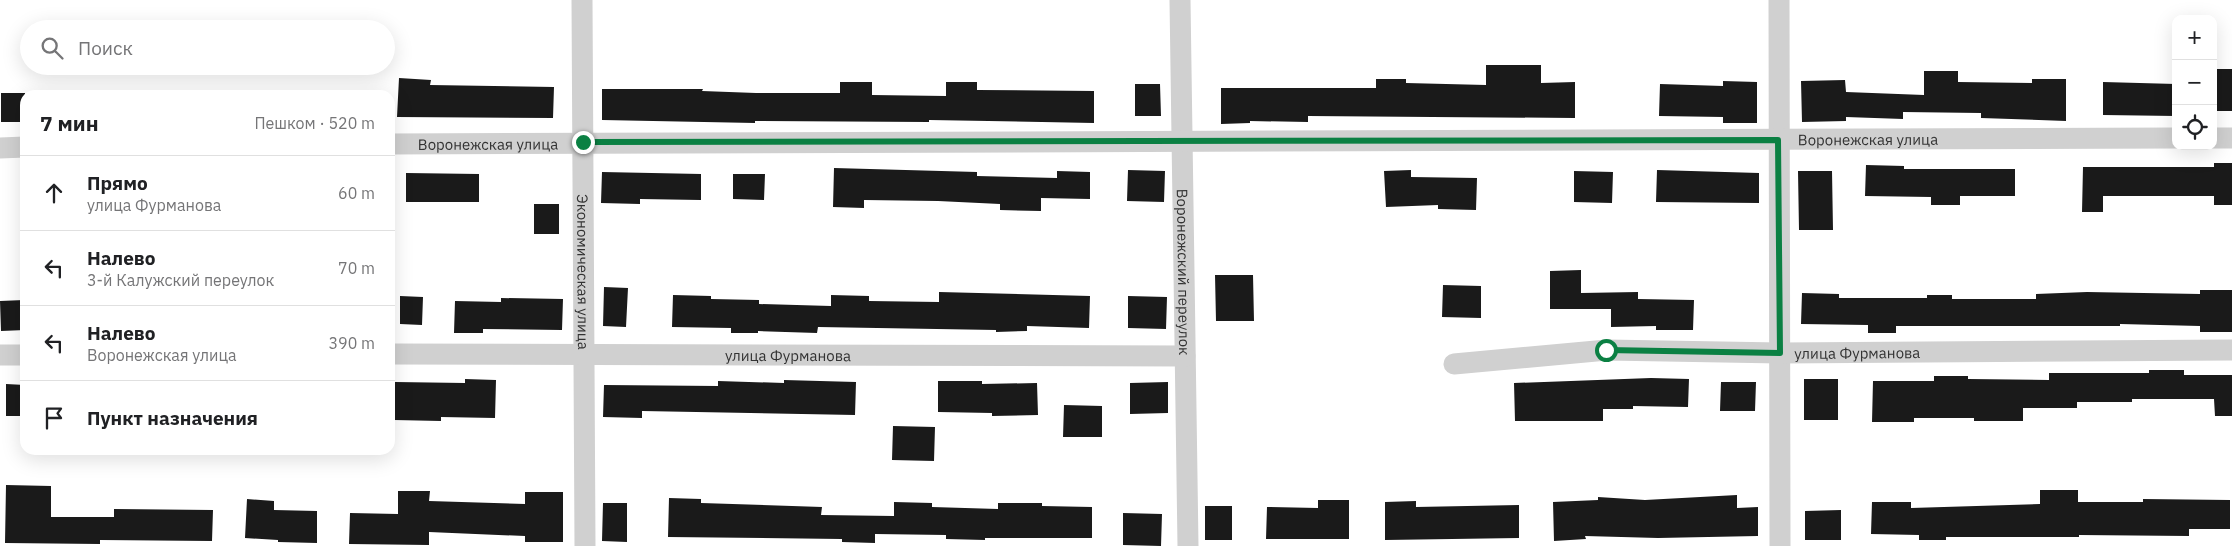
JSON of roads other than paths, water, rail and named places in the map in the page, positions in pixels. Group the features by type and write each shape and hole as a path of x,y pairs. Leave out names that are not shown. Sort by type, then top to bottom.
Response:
{"street":[{"name":"Экономическая улица","path":"582,0 585,546"},
{"name":"Воронежский переулок","path":"1180,0 1184,142 1188,546"},
{"path":"1779,0 1780,546"},
{"name":"Воронежская улица","path":"395,144 2172,138"},
{"path":"2217,138 2232,138"},
{"path":"0,148 20,148"},
{"name":"улица Фурманова","path":"1454,364 1606,350 1780,353 2232,350"},
{"name":"улица Фурманова","path":"395,354 1185,356"},
{"path":"0,356 20,355"}]}
